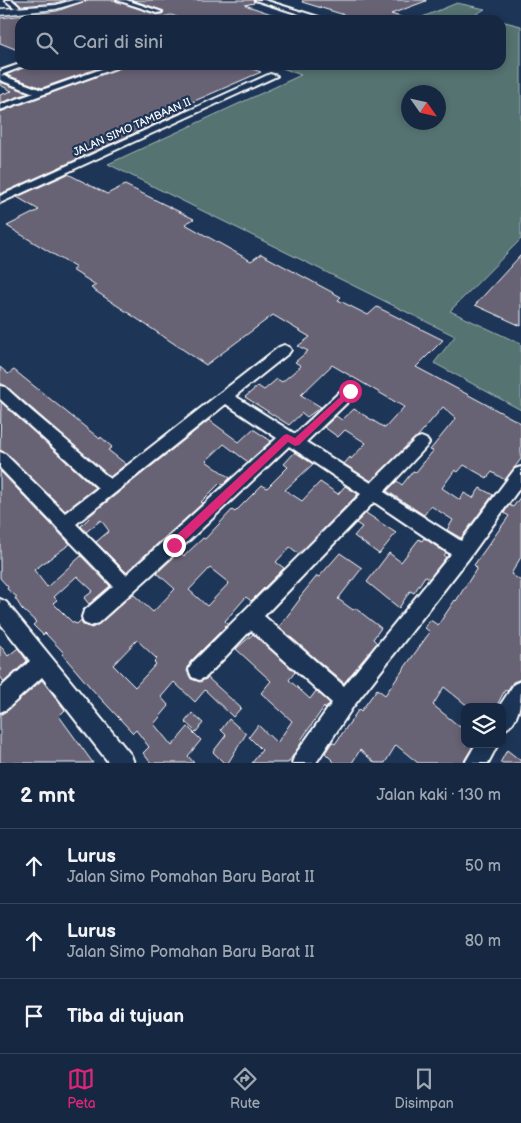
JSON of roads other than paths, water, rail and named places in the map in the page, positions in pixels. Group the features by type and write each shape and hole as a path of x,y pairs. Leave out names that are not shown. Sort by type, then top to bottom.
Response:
{"main road":[{"path":"0,12 82,0"},
{"path":"0,8 64,3"}],"street":[{"path":"8,0 17,7"},
{"path":"120,0 159,12"},
{"path":"258,0 308,15"},
{"path":"0,73 15,68"},
{"path":"0,108 106,70"},
{"name":"JALAN SIMO TAMBAAN II","path":"0,200 273,76"},
{"path":"0,77 41,93"},
{"path":"64,524 284,350"},
{"path":"0,391 110,489"},
{"path":"91,617 291,440 350,391"},
{"path":"226,397 463,552"},
{"path":"199,670 421,443"},
{"path":"0,458 126,587"},
{"path":"303,763 345,701 463,552 521,474"},
{"path":"0,608 123,763"},
{"path":"245,623 345,701"},
{"path":"0,702 44,663"},
{"path":"506,715 521,691"},
{"path":"476,763 485,748"}]}
